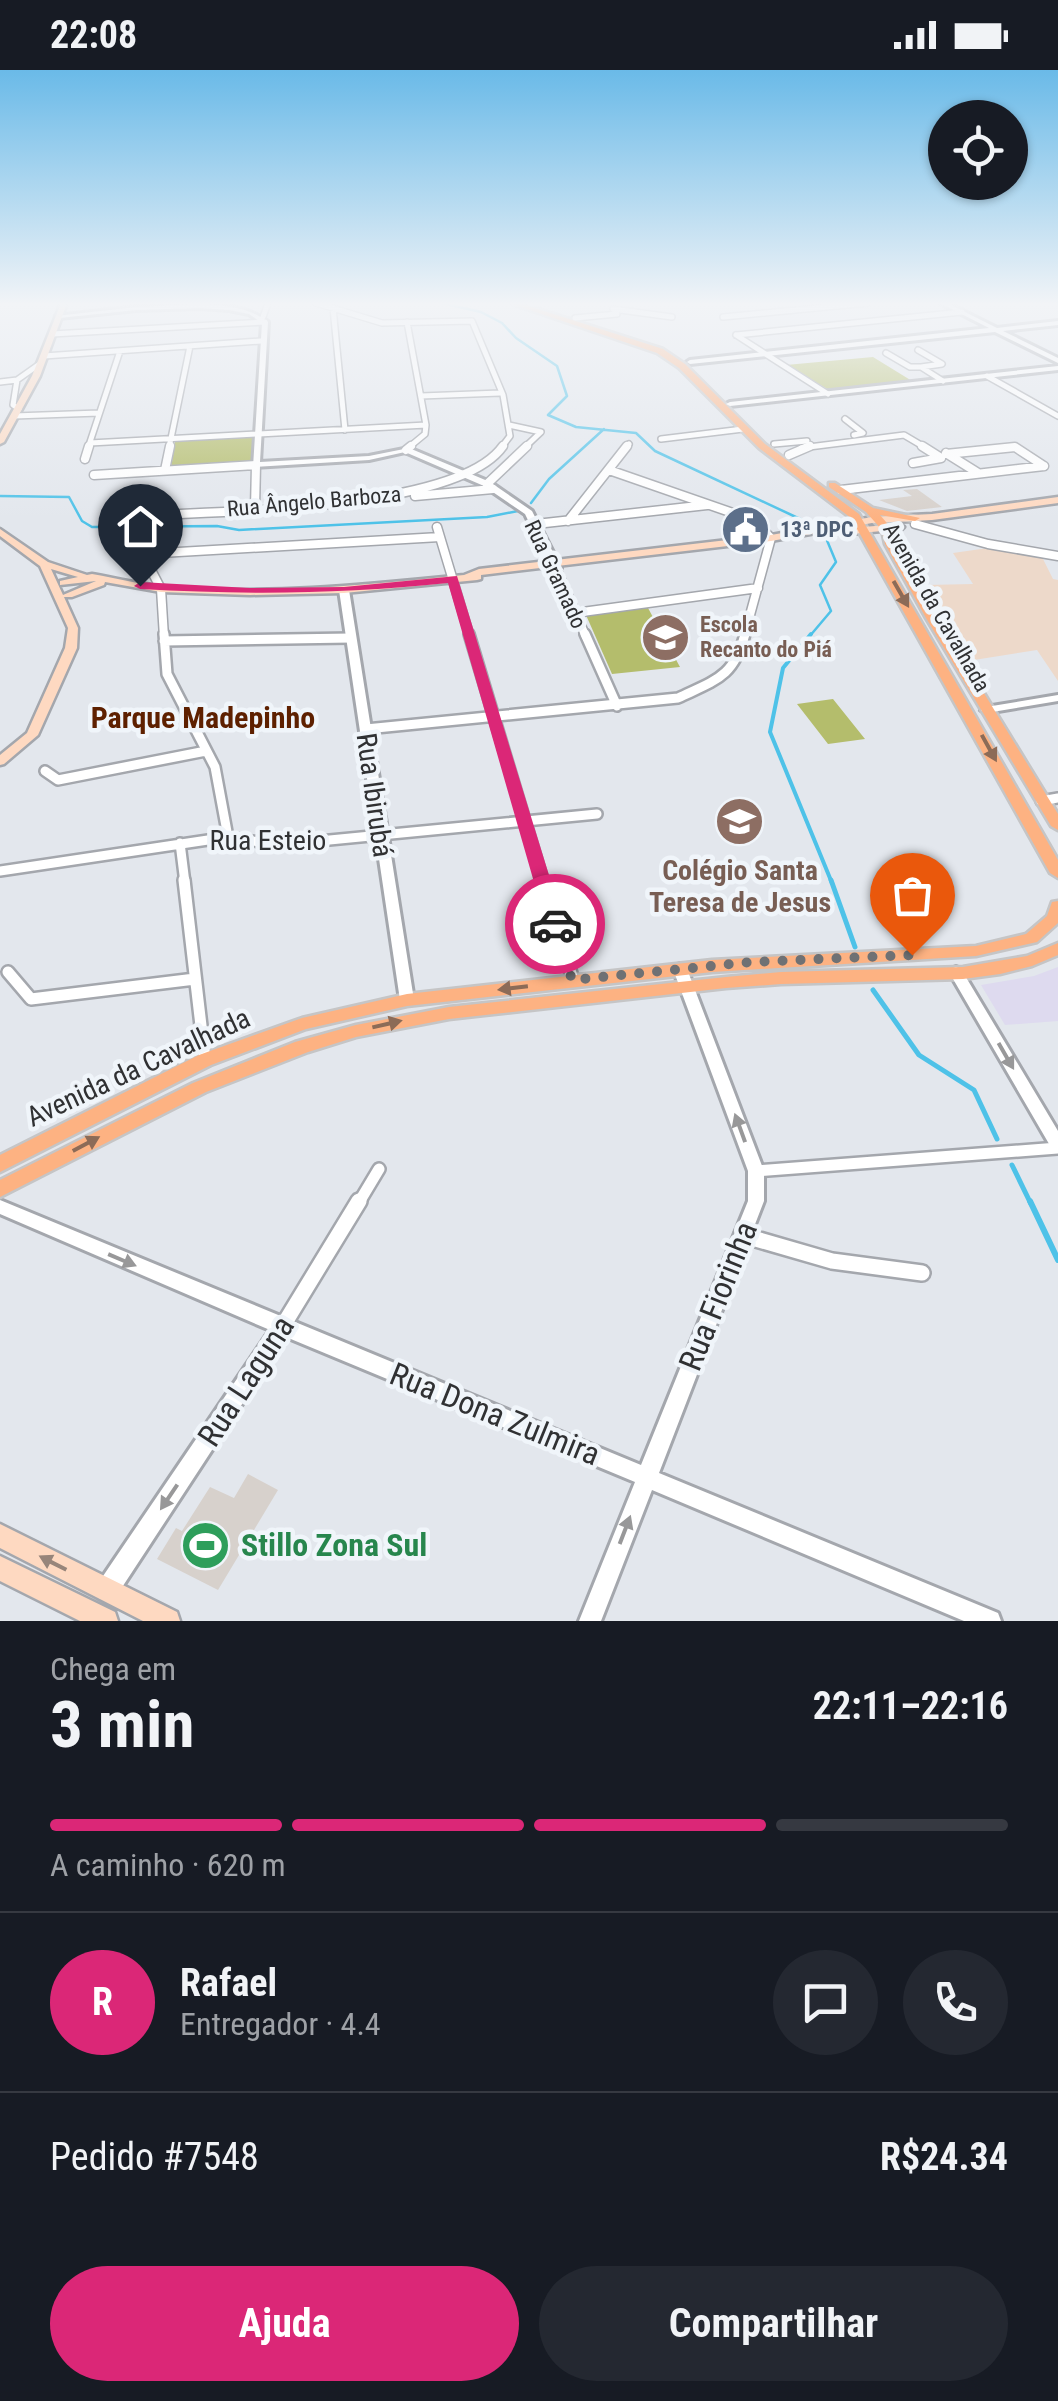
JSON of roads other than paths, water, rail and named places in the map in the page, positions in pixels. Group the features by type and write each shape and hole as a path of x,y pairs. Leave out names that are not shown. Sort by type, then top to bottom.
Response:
{"main road":[{"path":"0,442 33,375"},
{"name":"Avenida da Cavalhada","path":"691,375 743,429 840,501 862,527 1058,870"},
{"name":"Avenida da Cavalhada","path":"703,375 774,444 879,519 986,710 1058,826"},
{"path":"49,569 161,588 344,590 862,527 879,519 915,521 1058,502"},
{"path":"879,519 915,521"},
{"path":"0,532 49,569 64,595 73,628 71,648 32,735 0,760"},
{"path":"64,595 96,580"},
{"path":"955,687 976,708 986,710"},
{"path":"956,972 955,967 962,960 1016,944 1044,929 1058,906"},
{"name":"Avenida da Cavalhada","path":"0,1189 207,1080 309,1042 411,1019 826,957 957,953 1016,944"},
{"name":"Avenida da Cavalhada","path":"0,1164 205,1060 302,1024 407,1000 572,980 956,972 1011,966 1054,952"},
{"path":"0,1536 168,1621"},
{"path":"0,1568 106,1621"}],"street":[{"path":"0,382 23,375"},
{"path":"84,459 112,375"},
{"path":"165,470 183,375"},
{"path":"255,508 260,375"},
{"path":"340,375 345,430"},
{"path":"94,475 369,458 406,450 425,434 417,375"},
{"path":"388,498 490,487 541,432 509,425 493,375"},
{"path":"797,375 828,394"},
{"path":"935,375 944,381"},
{"path":"730,404 992,375"},
{"path":"988,376 1058,416"},
{"path":"17,380 11,418 99,413"},
{"path":"421,396 500,393"},
{"path":"774,444 863,433 845,420"},
{"path":"90,443 426,425"},
{"name":"Rua Ângelo Barboza","path":"156,515 388,498 464,474 504,449 509,441 509,425"},
{"path":"660,439 743,429"},
{"path":"896,436 925,456"},
{"path":"788,455 801,453 801,447 907,436 941,458 912,463"},
{"path":"568,521 629,444"},
{"path":"934,446 979,474"},
{"path":"841,490 1044,466 1015,447 946,454"},
{"name":"Rua Gramado","path":"406,450 490,487 529,513 617,706"},
{"path":"366,728 678,698 724,676 738,660 771,538 753,520 609,470"},
{"path":"536,524 712,504"},
{"path":"915,521 988,544 1058,556"},
{"path":"144,554 439,532 572,980"},
{"path":"137,543 161,588 168,674 215,767 228,836"},
{"path":"576,613 758,588"},
{"name":"Rua Ibirubá","path":"344,590 407,1000"},
{"path":"164,641 351,638"},
{"path":"986,710 1058,698"},
{"path":"45,771 58,780 206,751"},
{"path":"1041,800 1058,798"},
{"name":"Rua Esteio","path":"0,871 228,836 278,846 597,814"},
{"path":"180,843 205,1060"},
{"path":"8,972 26,998 31,999 195,979"},
{"path":"756,1171 1058,1147 956,972"},
{"name":"Rua Fiorinha","path":"590,1621 756,1201 756,1171 683,978"},
{"name":"Rua Laguna","path":"106,1590 282,1329 379,1169"},
{"name":"Rua Dona Zulmira","path":"0,1207 282,1329 646,1474 990,1621"},
{"path":"742,1235 832,1261 922,1273"}],"waterway":[{"path":"560,375 567,396 548,415 576,427 603,430"},
{"path":"531,503 549,479 603,430"},
{"path":"603,430 636,433 655,451 813,525"},
{"path":"0,496 69,497 82,521 92,527 217,526 239,530 487,517 518,511"},
{"path":"809,637 831,611 820,585 836,562 826,538"},
{"path":"811,634 783,668 770,732 832,883"},
{"path":"831,880 855,947"},
{"path":"873,990 919,1055 974,1090 997,1139"},
{"path":"1012,1165 1031,1204"},
{"path":"1030,1201 1058,1260"}],"place":[{"name":"13ª DPC","path":"745,529"},
{"name":"Escola Recanto do Piá","path":"665,637"},
{"name":"Colégio Santa Teresa de Jesus","path":"740,822"},
{"name":"Stillo Zona Sul","path":"206,1545"}],"district":[{"name":"Parque Madepinho","path":"203,718"}]}
